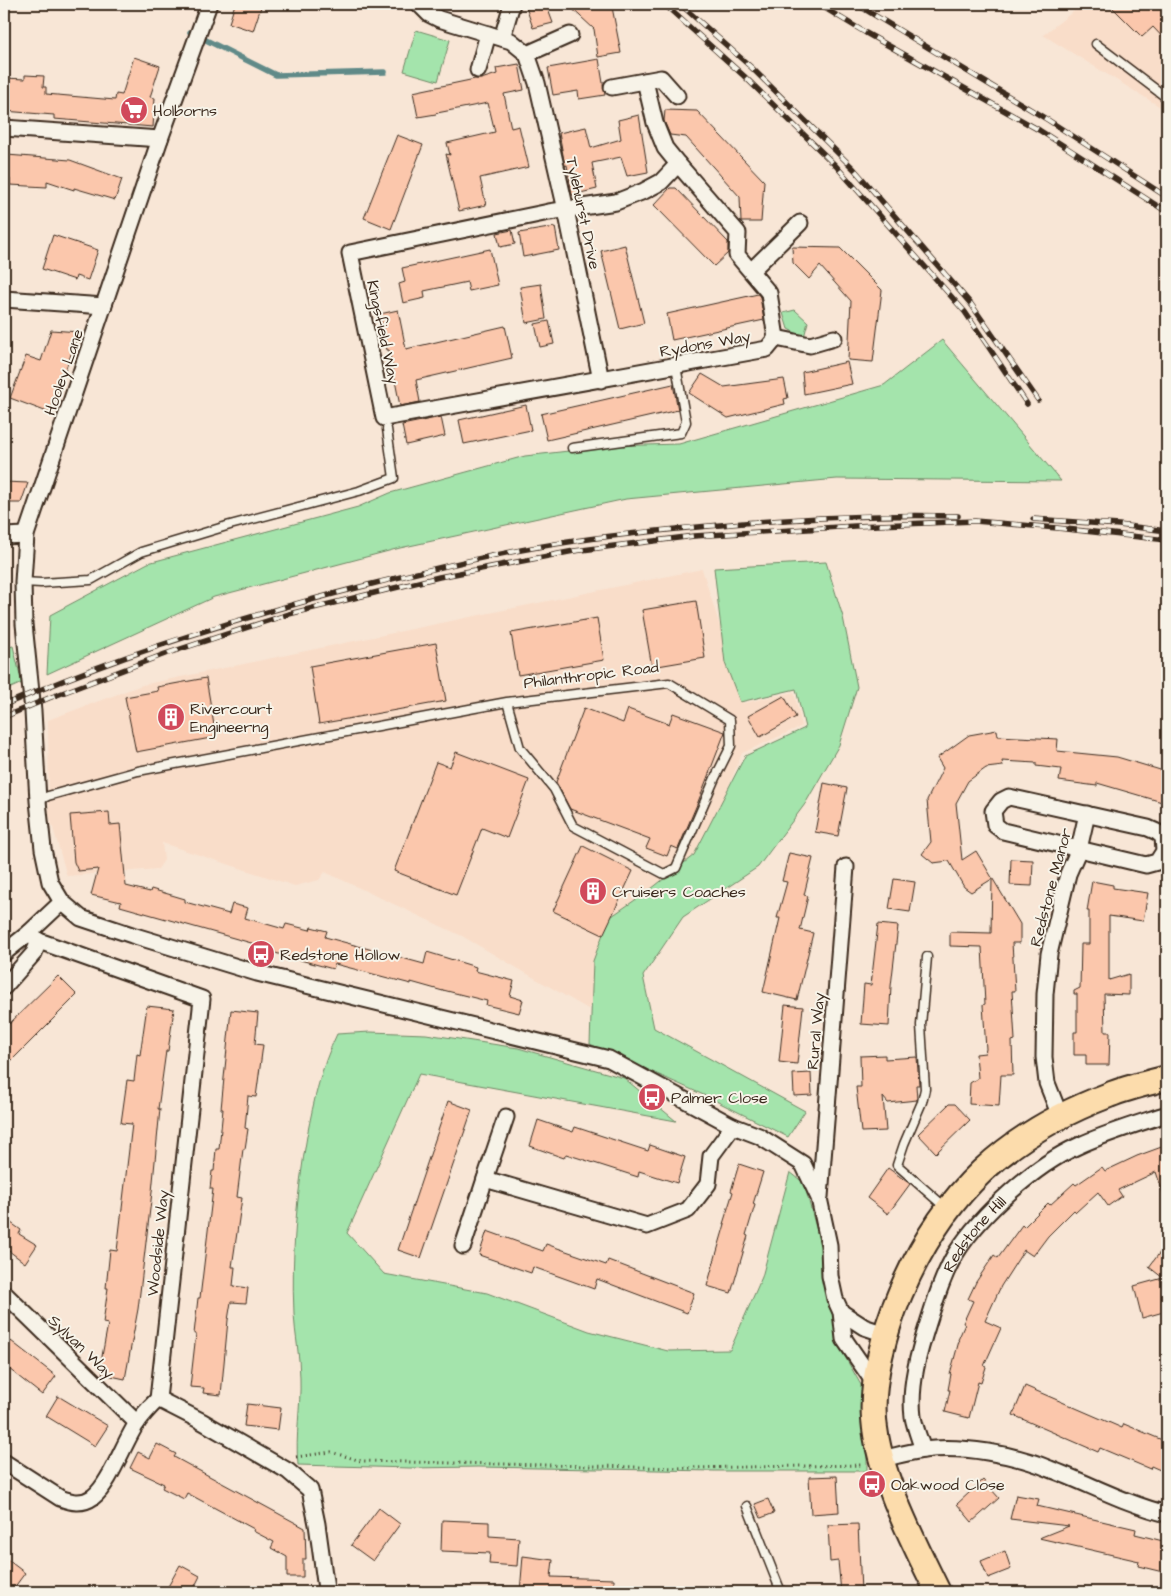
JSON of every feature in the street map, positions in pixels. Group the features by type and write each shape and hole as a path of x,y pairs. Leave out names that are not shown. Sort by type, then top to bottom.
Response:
{"main road":[{"path":"938,1592 898,1505 873,1462 875,1384 885,1334 890,1316 913,1262 930,1233 948,1209 981,1170 1003,1151 1060,1116 1110,1094 1167,1078"}],"street":[{"name":"Hooley Lane","path":"38,801 33,712 24,630 23,582 26,535 160,138 209,4"},
{"path":"419,4 429,14 439,19 511,41 527,54 570,35"},
{"path":"478,70 512,4"},
{"name":"Tylehurst Drive","path":"527,54 536,83 566,210 601,380"},
{"path":"612,87 661,78 677,96"},
{"path":"645,81 655,123 665,148 738,233 737,255 752,270 769,293 776,338 810,345 834,338"},
{"path":"4,128 160,138"},
{"path":"566,210 616,202 644,191 661,182 678,164"},
{"name":"Kingsfield Way","path":"566,210 350,253 384,418 601,380"},
{"path":"752,270 800,223"},
{"path":"4,299 104,306"},
{"name":"Rydons Way","path":"601,380 767,349 776,338"},
{"path":"4,536 26,535"},
{"path":"1009,797 1087,814 1148,828 1157,832 1163,837 1164,851 1157,862 1146,865 1003,831 995,825 993,811 1001,801 1009,797"},
{"path":"38,801 43,849 50,882 62,902 81,918 258,973 609,1059 733,1126 759,1136 803,1164 819,1198 829,1245 830,1276 835,1299 841,1312 844,1339 875,1384"},
{"name":"Redstone Manor","path":"1060,1116 1048,1083 1044,1057 1045,994 1049,954 1068,874 1079,848 1087,814"},
{"name":"Rural Way","path":"819,1198 846,866"},
{"path":"4,953 34,937 62,902"},
{"path":"4,987 34,952 34,937"},
{"name":"Woodside Way","path":"34,937 202,999 158,1399"},
{"name":"Redstone Hill","path":"923,1450 913,1418 913,1381 934,1304 956,1254 976,1228 1002,1201 1026,1178 1050,1162 1076,1146 1114,1131 1167,1114"},
{"path":"463,1246 506,1117"},
{"path":"485,1180 647,1226 688,1210 708,1184 711,1156 733,1126"},
{"name":"Sylvan Way","path":"4,1293 137,1423"},
{"path":"841,1312 864,1327 885,1334"},
{"path":"4,1462 60,1498 69,1502 86,1500 94,1496 103,1485 137,1423 158,1399 203,1422 288,1471 310,1490 326,1589"},
{"path":"873,1462 923,1450 964,1450 1017,1458 1049,1468 1122,1500 1167,1514"}],"lane":[{"path":"1096,44 1167,98"},
{"path":"572,448 681,433 686,422 676,366"},
{"path":"23,582 41,583 91,580 141,552 359,491 394,478 387,428"},
{"name":"Philanthropic Road","path":"38,801 48,796 138,771 507,702 669,683 730,720 732,746 715,778 676,868 664,874 573,826 554,789 520,748 507,702"},
{"path":"927,957 922,1025 925,1090 897,1165 948,1209"},
{"path":"747,1506 782,1592"}],"path":[{"path":"301,1457 331,1452 361,1461 676,1468 873,1462"}],"shaded area":[{"path":"1083,4 1167,4 1167,111 1043,35"},
{"path":"702,569 744,703 794,692 802,726 742,753 690,883 588,1009 462,936 325,872 319,880 295,886 162,843 164,860 158,869 67,876 49,814 48,720 142,685"}],"green space":[{"path":"416,30 450,40 438,81 404,71"},
{"path":"795,310 808,322 804,337 788,329 783,313"},
{"path":"942,340 1061,481 837,479 626,499 400,548 214,597 47,674 50,615 148,563 358,507 390,493 525,456 612,446 679,444 884,385"},
{"path":"826,562 843,617 857,687 839,745 805,804 758,867 683,917 643,976 654,1028 805,1111 788,1137 708,1097 590,1044 593,961 609,918 651,889 694,855 745,756 805,728 796,689 740,702 725,663 714,568"},
{"path":"13,646 22,683 4,691 4,648"},
{"path":"370,1032 426,1034 518,1048 624,1078 676,1121 419,1074 347,1233 384,1274 487,1293 589,1331 668,1351 730,1350 762,1277 790,1172 804,1183 826,1265 840,1348 861,1385 867,1426 867,1471 410,1468 298,1465 297,1443 300,1378 294,1314 293,1269 300,1180 307,1136 322,1071 337,1034"}],"building":[{"path":"235,4 262,4 253,31 229,23"},
{"path":"546,4 553,23 533,28 526,7"},
{"path":"567,4 608,4 612,7 621,53 598,57 594,29"},
{"path":"1109,4 1167,4 1167,42 1153,27 1142,37"},
{"path":"134,57 160,66 150,97 155,98 153,127 54,119 54,115 4,111 4,78 25,79 25,75 44,76 43,87 46,87 46,94 115,100 116,94 122,95"},
{"path":"599,59 605,95 579,99 578,91 553,95 548,68"},
{"path":"519,64 524,90 504,94 511,128 519,126 529,167 480,178 486,205 459,211 446,154 450,155 447,143 495,132 488,103 418,117 413,92 481,79 497,74 496,68"},
{"path":"665,110 697,111 764,181 761,222 741,222 740,197 686,137 670,135 664,121"},
{"path":"639,115 648,172 627,176 621,157 592,163 597,189 572,195 559,133 586,127 591,148 621,139 618,120"},
{"path":"397,135 423,145 391,229 364,218"},
{"path":"7,155 70,160 122,179 115,200 47,181 47,187 10,185 10,179 5,179"},
{"path":"670,188 676,188 728,242 728,253 714,266 654,205"},
{"path":"555,227 559,250 523,257 519,233"},
{"path":"512,230 515,244 500,247 497,233"},
{"path":"53,235 98,250 88,280 76,276 75,280 42,269"},
{"path":"625,245 644,323 620,329 601,251"},
{"path":"792,247 840,248 882,290 873,362 848,360 851,301 820,266 809,279 793,263"},
{"path":"490,249 498,285 469,291 467,282 424,291 425,298 403,303 399,284 405,282 402,268"},
{"path":"541,284 546,319 526,323 520,287"},
{"path":"758,294 764,320 672,340 667,314"},
{"path":"398,310 406,349 505,326 512,358 416,380 420,402 400,406 380,314"},
{"path":"549,321 554,344 540,347 535,324"},
{"path":"51,330 79,332 50,413 10,398 26,356 41,361"},
{"path":"847,362 852,384 804,394 802,372"},
{"path":"702,374 724,387 784,379 788,398 784,399 785,404 728,418 689,393"},
{"path":"673,384 678,410 547,440 541,414"},
{"path":"526,405 531,430 464,444 459,420"},
{"path":"441,417 445,436 406,445 402,425"},
{"path":"4,482 28,483 21,503 4,503"},
{"path":"696,601 705,658 652,667 642,610"},
{"path":"597,618 604,660 518,675 511,633"},
{"path":"436,643 446,701 319,724 310,666"},
{"name":"Rivercourt Engineerng","path":"206,678 216,737 136,752 125,697 158,691 157,687"},
{"path":"784,696 796,717 760,737 748,716"},
{"path":"584,708 623,723 628,709 669,724 673,713 725,732 678,849 671,846 667,856 646,848 650,839 570,809 556,782"},
{"path":"997,730 998,736 1058,739 1057,751 1117,757 1167,772 1167,792 1162,802 1097,783 1097,786 1059,781 1061,769 1036,766 1036,763 1002,761 1003,766 986,768 968,781 956,803 962,860 976,851 1020,924 1020,943 1012,943 1015,991 1012,991 1015,1040 1012,1041 1013,1075 1001,1075 999,1106 969,1104 970,1083 978,1078 976,1054 985,1053 986,1049 982,947 950,946 950,932 991,933 992,879 971,892 964,887 949,861 933,863 922,854 931,842 927,800 943,768 937,758 969,735"},
{"path":"456,752 529,780 507,838 482,828 456,895 394,871 436,762 450,767"},
{"path":"824,783 847,788 838,836 815,832"},
{"path":"109,812 110,825 120,824 126,886 150,892 151,889 185,899 185,902 229,914 232,904 248,908 245,918 284,929 286,924 310,930 311,927 327,931 325,937 424,964 427,952 476,967 475,971 514,981 510,996 523,1000 519,1013 486,1005 487,1001 411,982 411,984 335,964 333,969 293,958 261,949 262,946 120,906 121,902 91,895 98,869 78,871 74,862 70,815"},
{"name":"Cruisers Coaches","path":"583,846 633,871 603,935 553,911"},
{"path":"789,853 813,858 804,895 808,896 800,930 813,933 797,1000 763,992 780,918 777,918 787,882 782,881"},
{"path":"1011,859 1033,860 1032,886 1010,885"},
{"path":"894,879 915,882 910,912 889,909"},
{"path":"1092,881 1113,885 1113,888 1148,893 1143,921 1109,916 1109,980 1129,974 1129,995 1104,994 1105,1032 1110,1032 1109,1065 1086,1065 1086,1055 1074,1055 1074,1032 1077,1032 1077,994 1074,994 1074,991 1080,988 1081,944 1089,944 1089,911 1087,911"},
{"path":"878,924 898,926 891,986 889,1026 861,1024 864,984 871,985"},
{"path":"58,976 77,995 4,1068 4,1029"},
{"path":"785,1005 803,1007 797,1064 779,1062"},
{"path":"147,1006 174,1009 158,1109 160,1109 152,1192 138,1309 125,1379 102,1374 104,1367 100,1367 108,1324 103,1323 108,1288 106,1288 110,1250 117,1251 132,1124 121,1123 127,1080 134,1081 137,1054 140,1055"},
{"path":"231,1010 258,1013 255,1044 263,1045 256,1097 248,1096 245,1128 248,1129 245,1149 243,1149 237,1197 242,1198 232,1267 235,1267 233,1286 248,1288 246,1303 231,1302 221,1395 203,1393 204,1388 190,1387 198,1298 200,1298 213,1189 210,1189 212,1171 214,1171 216,1149 219,1149"},
{"path":"885,1055 885,1059 917,1057 919,1085 916,1085 917,1100 888,1103 883,1097 886,1131 861,1132 856,1087 861,1087 860,1056"},
{"path":"811,1073 812,1095 794,1096 793,1074"},
{"path":"448,1101 472,1110 421,1258 398,1250"},
{"path":"949,1104 955,1104 970,1120 936,1153 918,1134"},
{"path":"538,1120 573,1132 575,1127 648,1151 650,1145 685,1157 677,1183 639,1171 638,1177 566,1154 564,1158 530,1146"},
{"path":"1167,1145 1167,1198 1165,1198 1156,1172 1118,1190 1122,1196 1108,1206 1098,1192 1076,1212 1074,1210 1048,1236 1033,1256 1024,1250 1001,1286 985,1321 1001,1328 984,1366 986,1367 981,1383 978,1382 969,1418 945,1412 950,1390 948,1390 950,1374 958,1340 973,1301 968,1299 976,1282 994,1255 998,1258 1022,1225 1024,1227 1048,1203 1050,1205 1074,1183 1076,1185 1102,1167 1105,1171"},
{"path":"739,1164 763,1172 753,1204 755,1205 746,1235 748,1236 731,1293 707,1286 725,1224 723,1224"},
{"path":"888,1168 910,1184 888,1214 867,1198"},
{"path":"4,1218 21,1230 19,1234 37,1245 25,1263 9,1251 4,1260"},
{"path":"487,1231 543,1251 546,1244 606,1265 608,1260 694,1293 687,1313 597,1279 594,1289 533,1267 531,1273 479,1255"},
{"path":"1167,1243 1167,1311 1142,1318 1134,1286 1163,1278 1149,1267"},
{"path":"11,1341 56,1376 42,1395 4,1365 4,1351"},
{"path":"1025,1386 1122,1428 1124,1424 1167,1442 1167,1473 1151,1466 1150,1469 1100,1448 1098,1452 1013,1415"},
{"path":"58,1396 108,1426 95,1446 46,1416"},
{"path":"247,1404 281,1408 278,1430 244,1426"},
{"path":"157,1444 176,1454 174,1457 305,1528 306,1559 303,1559 303,1577 287,1577 287,1557 271,1548 274,1542 253,1531 254,1529 187,1493 184,1499 162,1488 164,1484 130,1468 138,1452 150,1458"},
{"path":"837,1476 839,1512 811,1514 809,1477"},
{"path":"983,1480 999,1498 972,1522 957,1504"},
{"path":"1016,1495 1039,1499 1037,1506 1136,1529 1135,1534 1167,1542 1167,1573 1138,1566 1139,1561 1039,1538 1069,1526 1010,1519"},
{"path":"768,1499 774,1513 761,1518 755,1504"},
{"path":"379,1508 400,1524 373,1561 351,1545"},
{"path":"442,1520 489,1522 489,1536 519,1538 517,1566 489,1564 490,1553 441,1551"},
{"path":"858,1524 861,1592 841,1592 838,1561 830,1562 828,1525"},
{"path":"1005,1551 1011,1569 988,1578 981,1561"},
{"path":"523,1556 553,1560 551,1577 614,1579 614,1592 520,1592"},
{"path":"4,1557 25,1573 11,1592 4,1592"},
{"path":"180,1565 200,1576 192,1592 165,1592"}],"waterway":[{"path":"190,32 276,75 385,72"}],"railway":[{"path":"664,4 744,76 836,166 965,312 1027,404"},
{"path":"680,4 752,68 854,169 971,304 1038,400"},
{"path":"818,4 1039,130 1167,212"},
{"path":"856,4 1048,120 1167,197"},
{"path":"4,705 93,669 229,623 368,585 497,555 598,538 733,524 857,516 958,516"},
{"path":"1033,519 1119,525 1167,531"},
{"path":"4,717 165,654 289,614 439,577 574,551 694,536 975,521 1167,540"}],"place":[{"name":"Holborns","path":"134,110"},
{"name":"Rivercourt Engineerng","path":"171,717"},
{"name":"Cruisers Coaches","path":"593,891"},
{"name":"Redstone Hollow","path":"261,954"},
{"name":"Palmer Close","path":"652,1097"},
{"name":"Oakwood Close","path":"872,1484"}]}
